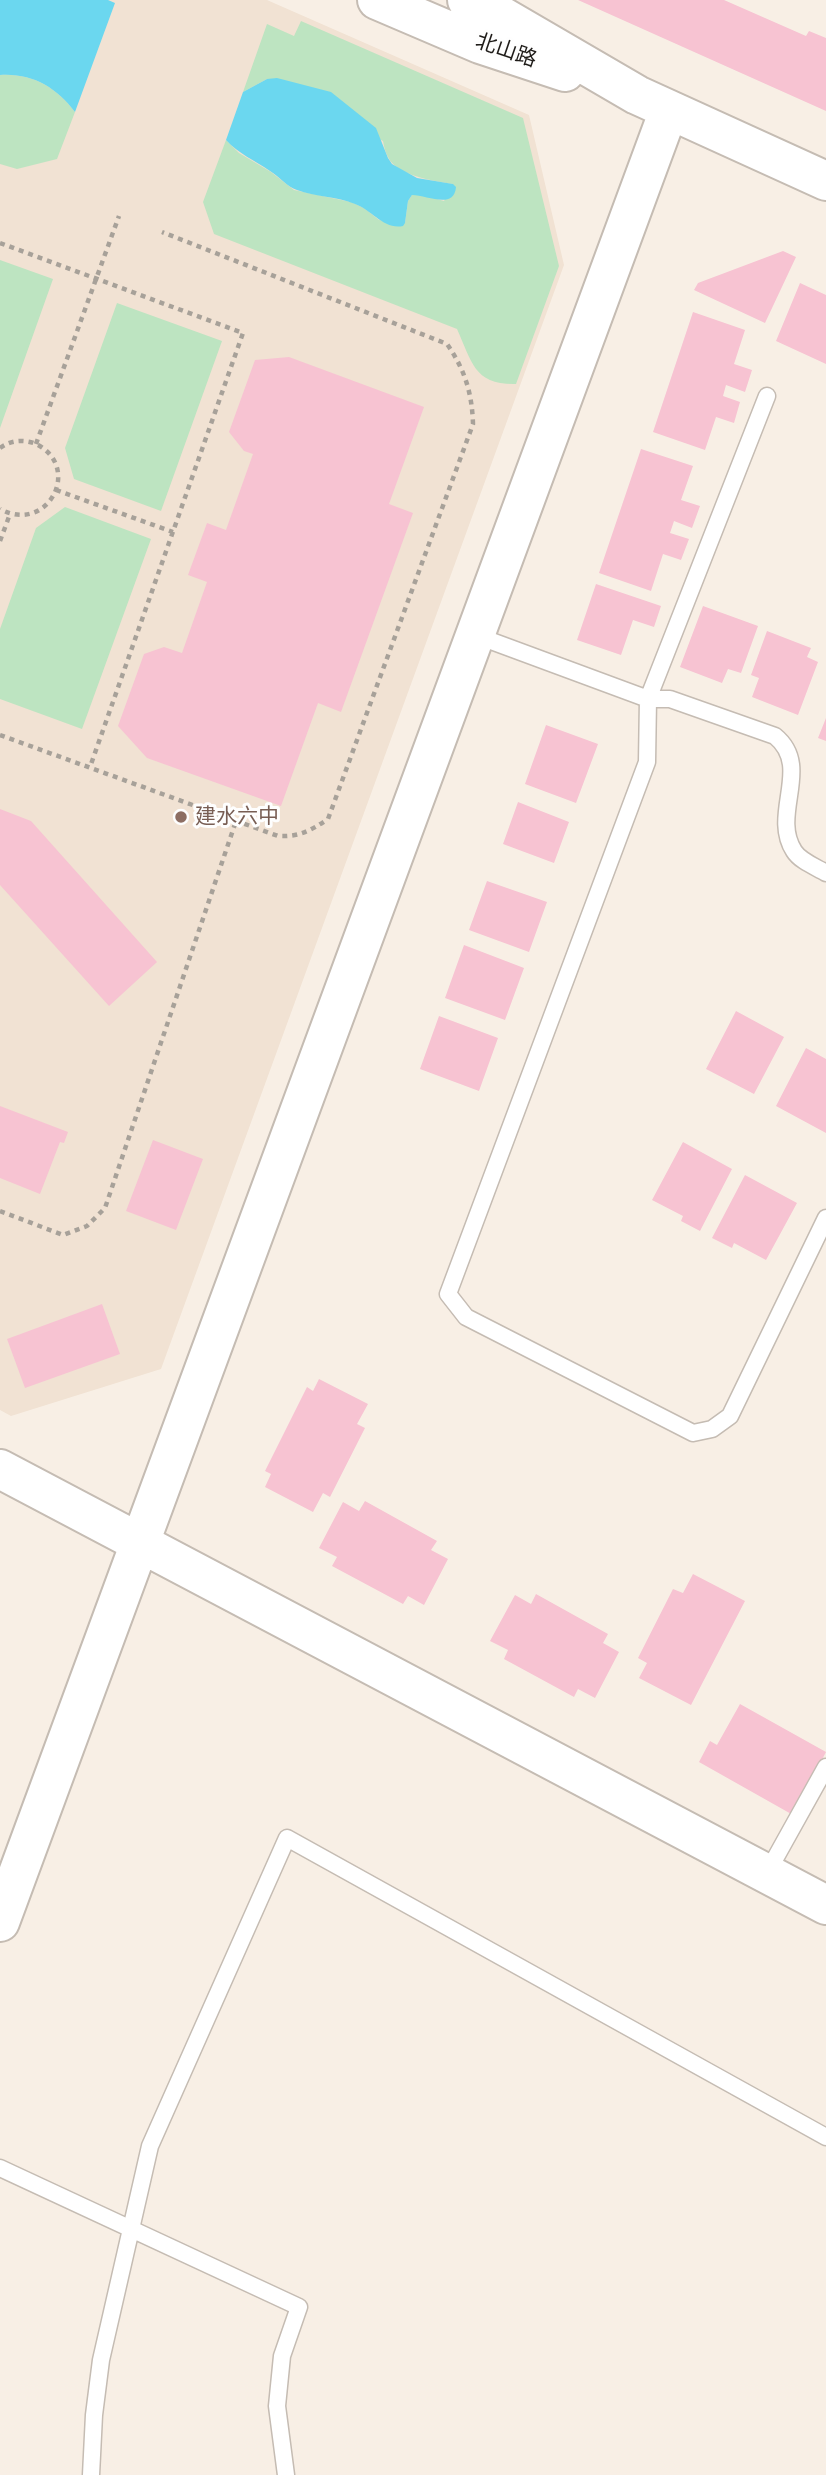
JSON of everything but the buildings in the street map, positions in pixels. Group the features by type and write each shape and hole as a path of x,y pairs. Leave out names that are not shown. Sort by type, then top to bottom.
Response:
{"street":[{"name":"北山路","path":"377,0 480,44 653,102"},
{"name":"北山路","path":"467,0 493,11 653,102 826,181"},
{"path":"0,1922 475,635 653,102"},
{"path":"0,1469 826,1905"}],"lane":[{"path":"767,396 648,699 647,762 448,1294 466,1317 693,1433 712,1429 730,1416 826,1218"},
{"path":"475,635 648,699 670,699 775,736 787,749 793,766 785,822 786,834 794,852 800,858 826,873"},
{"path":"767,1873 826,1767"},
{"path":"91,2475 94,2415 101,2360 150,2146 287,1838 826,2137"},
{"path":"0,2168 299,2307 282,2356 277,2406 286,2475"}],"path":[{"path":"36,444 119,216"},
{"path":"0,734 278,836 307,833 328,819 473,424 467,379 459,360 447,344 162,232"},
{"path":"0,243 243,333 90,767"},
{"path":"0,448 17,440 36,444 55,462 59,478 56,490 45,508 30,515 10,514 0,509"},
{"path":"56,490 173,532"},
{"path":"0,541 10,514"},
{"path":"0,1211 63,1235 87,1226 105,1208 236,821"}],"shaded area":[{"name":"建水六中","path":"0,0 267,0 529,115 564,265 161,1369 11,1416 0,1410"}],"green space":[{"path":"301,21 523,118 559,266 516,384 502,383 483,376 471,361 457,329 214,234 203,202 226,140 239,153 294,190 351,202 379,220 405,223 408,201 412,195 444,201 453,184 399,169 388,157 383,141 267,79 243,92 267,24 294,36"},
{"path":"0,75 23,76 42,83 60,95 75,112 57,159 17,169 0,164"},
{"path":"0,260 53,279 0,428"},
{"path":"117,303 222,341 161,511 74,479 65,448"},
{"path":"65,507 151,539 82,729 0,699 0,629 36,528"}],"water":[{"path":"0,0 108,0 115,3 75,112 60,95 42,83 23,76 0,75"},
{"path":"277,78 331,92 376,128 392,164 417,178 453,184 456,187 454,194 445,200 412,195 408,201 405,223 403,226 396,226 348,201 293,189 226,140 243,92 267,79"}],"place":[{"name":"建水六中","path":"181,817"}]}
